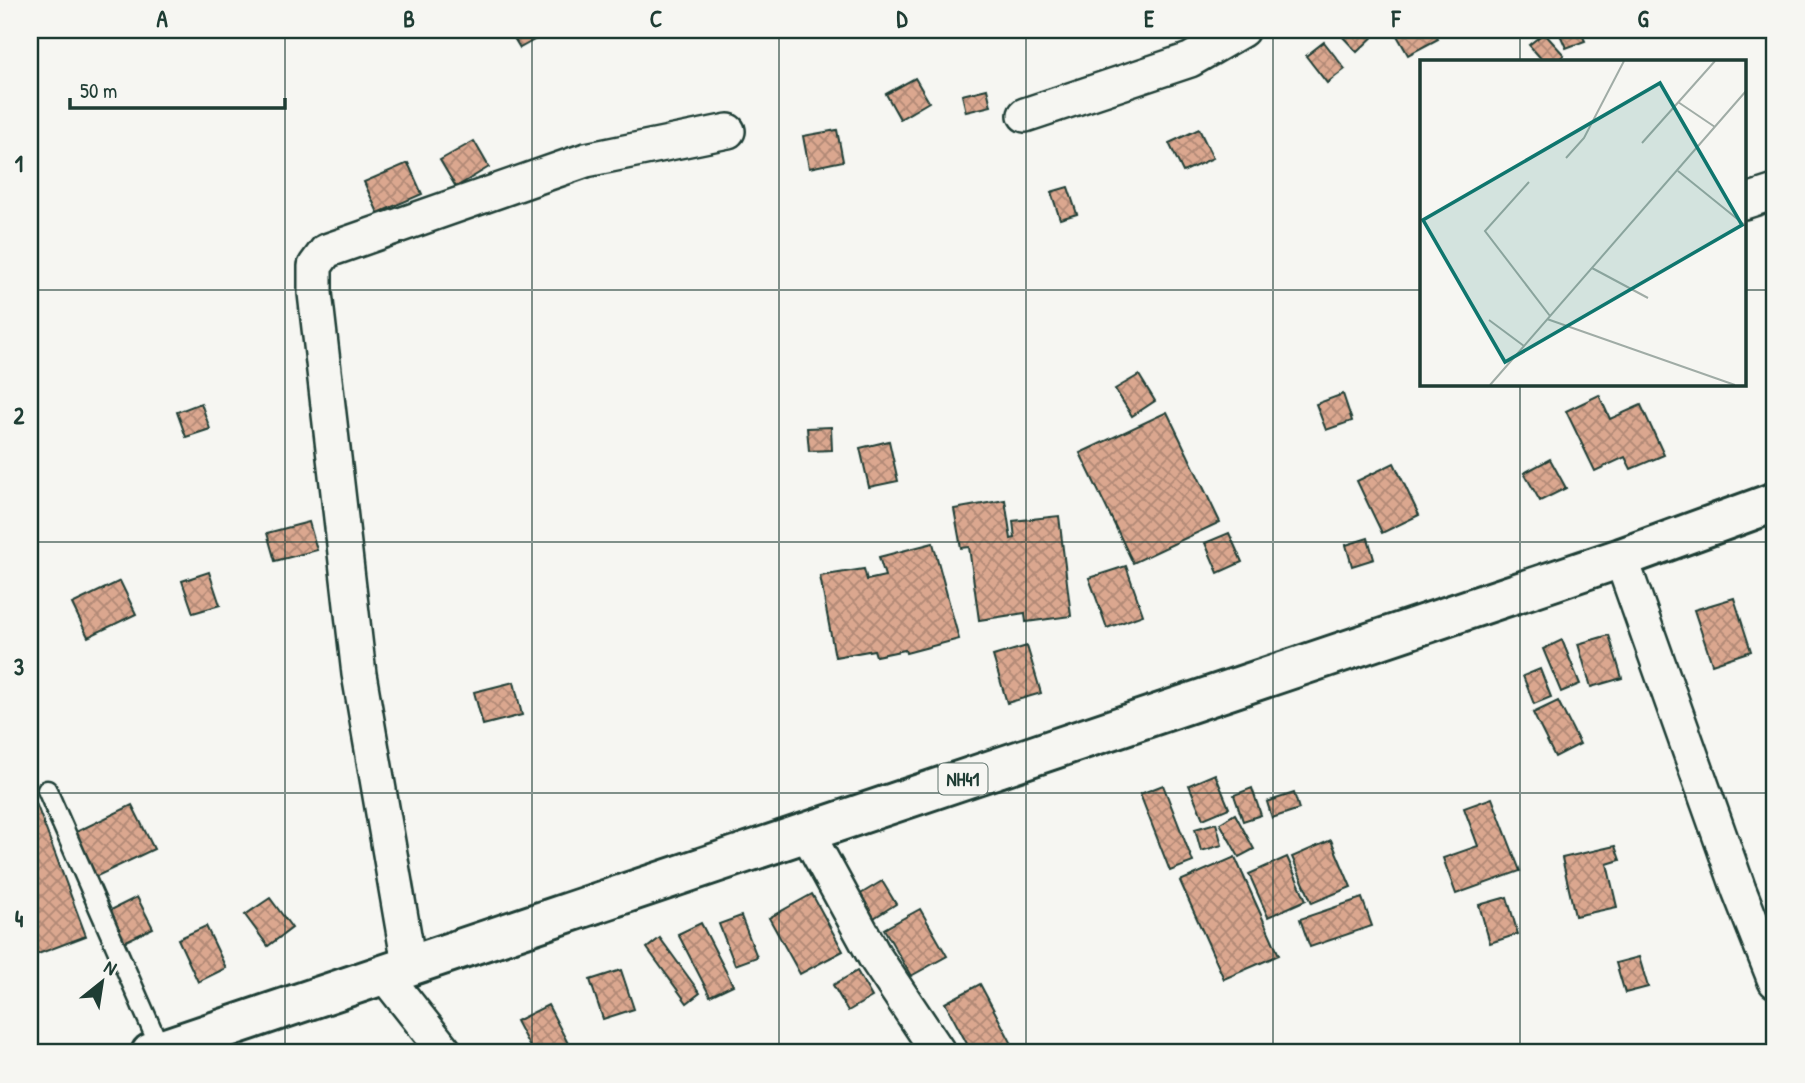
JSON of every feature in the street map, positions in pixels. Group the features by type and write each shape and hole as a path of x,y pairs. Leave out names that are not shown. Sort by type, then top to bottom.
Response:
{"highway":[{"name":"NH41","path":"156,1052 396,968 1621,558 1775,502"}],"street":[{"path":"1025,115 1190,60 1242,30"},
{"path":"446,1053 396,968 315,293 315,266 326,251 586,160 728,131"},
{"path":"1745,202 1775,192"},
{"path":"1621,558 1739,890 1775,981"},
{"path":"806,831 875,957 939,1053"}],"lane":[{"path":"47,790 156,1052"}],"building":[{"path":"509,30 542,30 545,34 520,48"},
{"path":"1347,30 1378,32 1357,52 1341,35"},
{"path":"1433,30 1438,39 1408,55 1395,32"},
{"path":"1558,30 1580,30 1585,41 1566,48"},
{"path":"1544,33 1564,55 1558,60 1542,60 1529,45"},
{"path":"1324,42 1345,69 1327,83 1306,56"},
{"path":"915,78 929,102 900,119 886,94"},
{"path":"987,89 991,106 966,112 962,95"},
{"path":"1199,129 1213,158 1183,172 1169,143"},
{"path":"837,130 843,161 809,168 803,136"},
{"path":"474,141 489,167 456,187 440,160"},
{"path":"408,163 422,194 378,213 364,182"},
{"path":"1068,187 1077,214 1060,219 1051,192"},
{"path":"1139,375 1155,401 1132,416 1115,389"},
{"path":"1343,394 1352,421 1326,430 1316,404"},
{"path":"1599,395 1610,419 1641,405 1664,455 1631,469 1625,457 1595,471 1566,411"},
{"path":"201,403 210,429 186,437 177,412"},
{"path":"1167,412 1220,522 1133,563 1080,453"},
{"path":"831,427 832,450 809,451 807,428"},
{"path":"889,441 898,481 869,487 860,448"},
{"path":"1550,459 1566,488 1540,501 1524,473"},
{"path":"1394,463 1419,515 1382,533 1357,481"},
{"path":"1005,500 1011,539 1015,538 1013,521 1059,516 1071,616 1026,622 1025,613 979,620 969,547 961,548 954,509"},
{"path":"309,522 317,550 275,561 267,533"},
{"path":"1229,533 1242,562 1218,573 1205,543"},
{"path":"1368,538 1374,559 1352,566 1346,545"},
{"path":"933,543 959,639 906,653 905,650 876,656 874,650 835,657 820,576 864,569 867,580 885,576 879,557"},
{"path":"1126,566 1143,615 1107,628 1089,578"},
{"path":"209,572 220,605 193,613 182,581"},
{"path":"120,581 136,614 88,637 72,604"},
{"path":"1734,598 1751,651 1712,664 1694,610"},
{"path":"1609,635 1622,678 1591,687 1578,644"},
{"path":"1562,640 1580,684 1561,692 1543,649"},
{"path":"1027,646 1041,693 1007,703 993,656"},
{"path":"1540,669 1551,697 1534,704 1523,676"},
{"path":"514,682 522,715 483,725 474,692"},
{"path":"1558,701 1580,744 1555,757 1533,713"},
{"path":"1215,774 1229,808 1203,819 1189,785"},
{"path":"1163,785 1193,862 1170,871 1140,794"},
{"path":"30,787 86,936 30,957"},
{"path":"1252,788 1261,815 1243,821 1234,795"},
{"path":"1294,793 1299,809 1272,818 1267,802"},
{"path":"1492,798 1520,871 1456,894 1443,858 1478,846 1464,808"},
{"path":"132,805 154,849 93,878 72,834"},
{"path":"1235,814 1254,849 1239,857 1220,823"},
{"path":"1216,823 1222,845 1201,851 1195,829"},
{"path":"1331,840 1351,887 1312,903 1292,857"},
{"path":"1615,846 1620,860 1607,864 1617,907 1575,916 1562,858"},
{"path":"1235,857 1279,955 1224,979 1180,881"},
{"path":"1287,857 1306,900 1268,917 1249,874"},
{"path":"882,881 896,904 874,918 859,895"},
{"path":"812,894 843,951 800,974 769,918"},
{"path":"137,897 153,928 122,943 107,912"},
{"path":"1507,897 1518,934 1490,943 1479,905"},
{"path":"270,898 292,928 268,946 245,915"},
{"path":"1362,898 1372,926 1310,947 1300,919"},
{"path":"920,909 947,956 911,976 884,929"},
{"path":"741,916 757,957 735,965 719,924"},
{"path":"701,923 733,985 710,996 678,934"},
{"path":"206,926 226,968 198,982 178,939"},
{"path":"660,938 700,993 687,1003 647,948"},
{"path":"1639,957 1648,987 1625,993 1616,963"},
{"path":"621,970 634,1009 603,1019 590,980"},
{"path":"857,971 872,997 848,1011 833,985"},
{"path":"980,984 1012,1044 995,1053 972,1053 945,1003"},
{"path":"548,1005 573,1053 533,1053 516,1021"}]}
